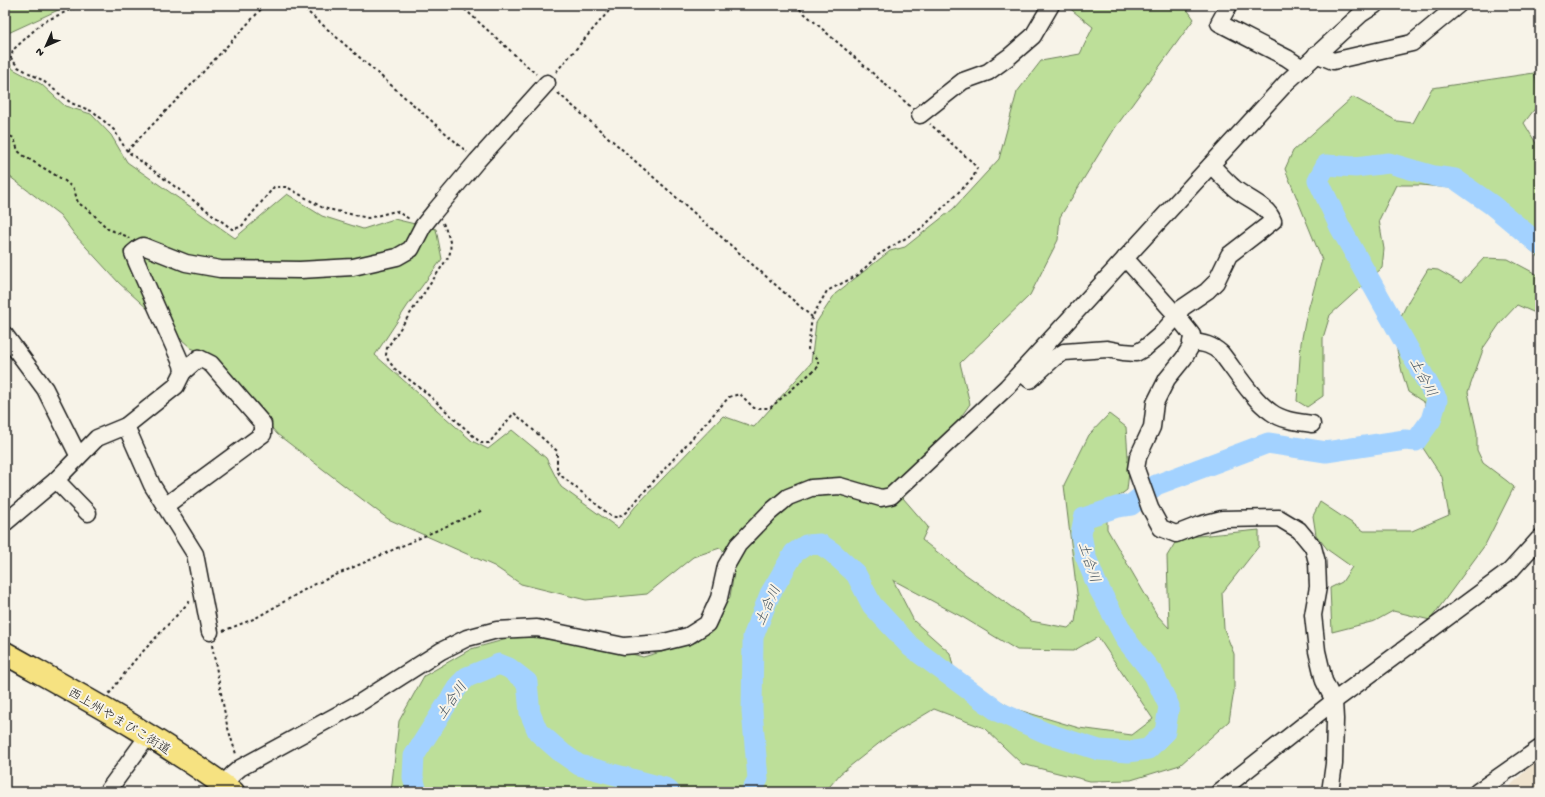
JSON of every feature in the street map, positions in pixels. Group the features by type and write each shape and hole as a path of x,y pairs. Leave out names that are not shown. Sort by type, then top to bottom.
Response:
{"highway":[{"name":"西上州やまびこ街道","path":"5,653 148,736 228,788"}],"street":[{"path":"920,115 963,80 988,72 1010,56 1033,36 1051,5"},
{"path":"1229,5 1219,23 1287,58 1302,68"},
{"path":"228,788 233,774 240,768 361,702 441,651 467,638 497,630 537,628 624,646 660,643 688,636 707,624 719,598 726,566 738,545 769,513 788,497 811,488 840,486 881,498 891,496 1007,387 1287,82 1361,14 1375,5"},
{"path":"1316,54 1333,61 1412,43 1458,5"},
{"path":"183,372 182,365 133,253 138,248 143,246 186,263 220,269 300,270 352,267 397,257 411,249 423,226 435,211 477,161 547,83"},
{"path":"1021,372 1030,380 1054,358 1064,352 1107,349 1123,352 1136,352 1145,348 1160,335 1182,308 1207,291 1216,282 1229,255 1273,221 1271,214 1258,203 1234,188 1211,165"},
{"path":"1125,258 1192,335 1191,346 1184,358 1167,379 1155,403 1152,427 1138,457 1136,469 1150,508 1160,528 1176,534 1199,525 1229,519 1279,518 1299,530 1313,547 1317,562 1318,587 1313,615 1317,651 1322,673 1334,701 1334,764 1330,792"},
{"path":"5,335 45,389 78,455"},
{"path":"1191,342 1207,343 1222,353 1259,402 1272,413 1293,422 1312,424"},
{"path":"5,523 56,480 78,455 97,438 126,426 176,386 183,372 199,358 210,364 263,424 263,434 165,506"},
{"path":"126,426 152,485 195,554 210,634"},
{"path":"56,480 88,513"},
{"path":"1219,792 1334,701 1510,571 1540,538"},
{"path":"107,792 148,736"},
{"path":"1477,792 1540,748"}],"path":[{"path":"81,5 43,22 13,50 11,58 18,67 42,80 71,103 94,112 114,130 127,151 232,229 241,227 274,187 287,187 323,208 368,218 396,211 423,226"},
{"path":"127,151 192,84 265,5"},
{"path":"300,5 477,161"},
{"path":"460,5 812,316"},
{"path":"547,83 614,5"},
{"path":"435,211 442,219 450,241 451,249 449,256 387,348 386,354 388,360 395,369 423,390 481,443 489,443 514,413 557,451 557,469 559,474 611,516 621,516 729,397 740,394 754,408 770,408 819,366 817,358 808,349 812,316 827,291 858,275 878,255 922,228 973,178 977,168 920,115 795,5"},
{"path":"5,134 14,138 18,151 24,156 65,181 74,190 78,203 89,210 108,229 126,236 138,248"},
{"path":"240,768 226,725 210,634 256,618 310,586 482,510"},
{"path":"99,708 134,661 194,596 202,592"}],"shaded area":[{"path":"1540,756 1540,792 1504,792"}],"green space":[{"path":"5,5 69,5 5,35"},
{"path":"1068,5 1184,5 1194,19 1115,128 1060,217 1058,240 1030,295 960,363 970,404 903,498 928,527 922,540 965,574 1031,621 1068,628 1075,622 1078,602 1064,485 1089,435 1109,414 1126,427 1129,472 1127,490 1107,505 1107,529 1157,615 1169,628 1167,556 1178,538 1259,530 1259,546 1222,593 1224,629 1234,654 1234,691 1229,721 1180,765 1131,780 1090,781 1022,764 984,728 934,709 887,737 840,774 825,792 391,792 399,721 424,676 471,649 518,636 595,644 643,657 697,642 730,597 736,560 720,548 693,557 647,594 586,600 521,584 494,566 388,519 277,434 213,357 191,348 119,283 75,235 60,215 5,173 5,57 13,69 41,84 65,106 91,114 111,135 127,162 235,238 287,194 322,216 363,229 394,219 436,229 442,259 408,305 375,355 472,441 488,449 512,430 546,458 561,487 618,528 635,507 723,416 754,427 811,363 816,323 835,294 890,251 905,247 953,209 999,159 1017,92 1041,61 1080,54 1093,27 1068,7","holes":["893,580 964,618 1017,650 1073,651 1098,637 1153,719 1132,735 1079,728 1012,708 975,686 953,666 950,653 914,621"]},
{"path":"1534,73 1540,94 1540,102 1524,123 1540,150 1540,258 1460,189 1421,185 1396,185 1379,220 1384,249 1382,268 1330,315 1323,338 1323,396 1307,407 1297,401 1301,343 1306,317 1322,260 1285,169 1293,151 1353,97 1397,121 1413,123 1432,88"},
{"path":"1484,258 1508,259 1540,276 1540,315 1517,305 1501,322 1484,347 1468,392 1477,433 1477,450 1483,463 1514,487 1485,545 1430,620 1393,611 1375,621 1332,632 1330,588 1342,582 1352,567 1328,550 1316,535 1313,516 1320,502 1364,531 1412,531 1449,515 1442,477 1423,448 1425,403 1408,392 1393,332 1409,300 1428,269 1438,270 1461,283"}],"waterway":[{"name":"土合川","path":"751,792 758,779 752,711 753,637 770,594 794,553 806,545 820,544 832,552 856,574 872,605 911,647 999,712 1046,733 1099,750 1128,752 1148,749 1165,732 1169,706 1154,675 1127,641 1097,585 1085,555 1081,534 1084,518 1117,507 1131,505 1156,485 1268,443 1326,452 1405,440 1416,441 1431,420 1437,400 1340,227 1318,180 1326,165 1355,167 1389,163 1434,176 1455,179 1492,205 1540,245"},
{"name":"土合川","path":"417,792 413,777 414,756 459,685 467,677 499,664 509,668 527,682 530,713 538,732 562,753 579,765 665,788 670,792"}]}
